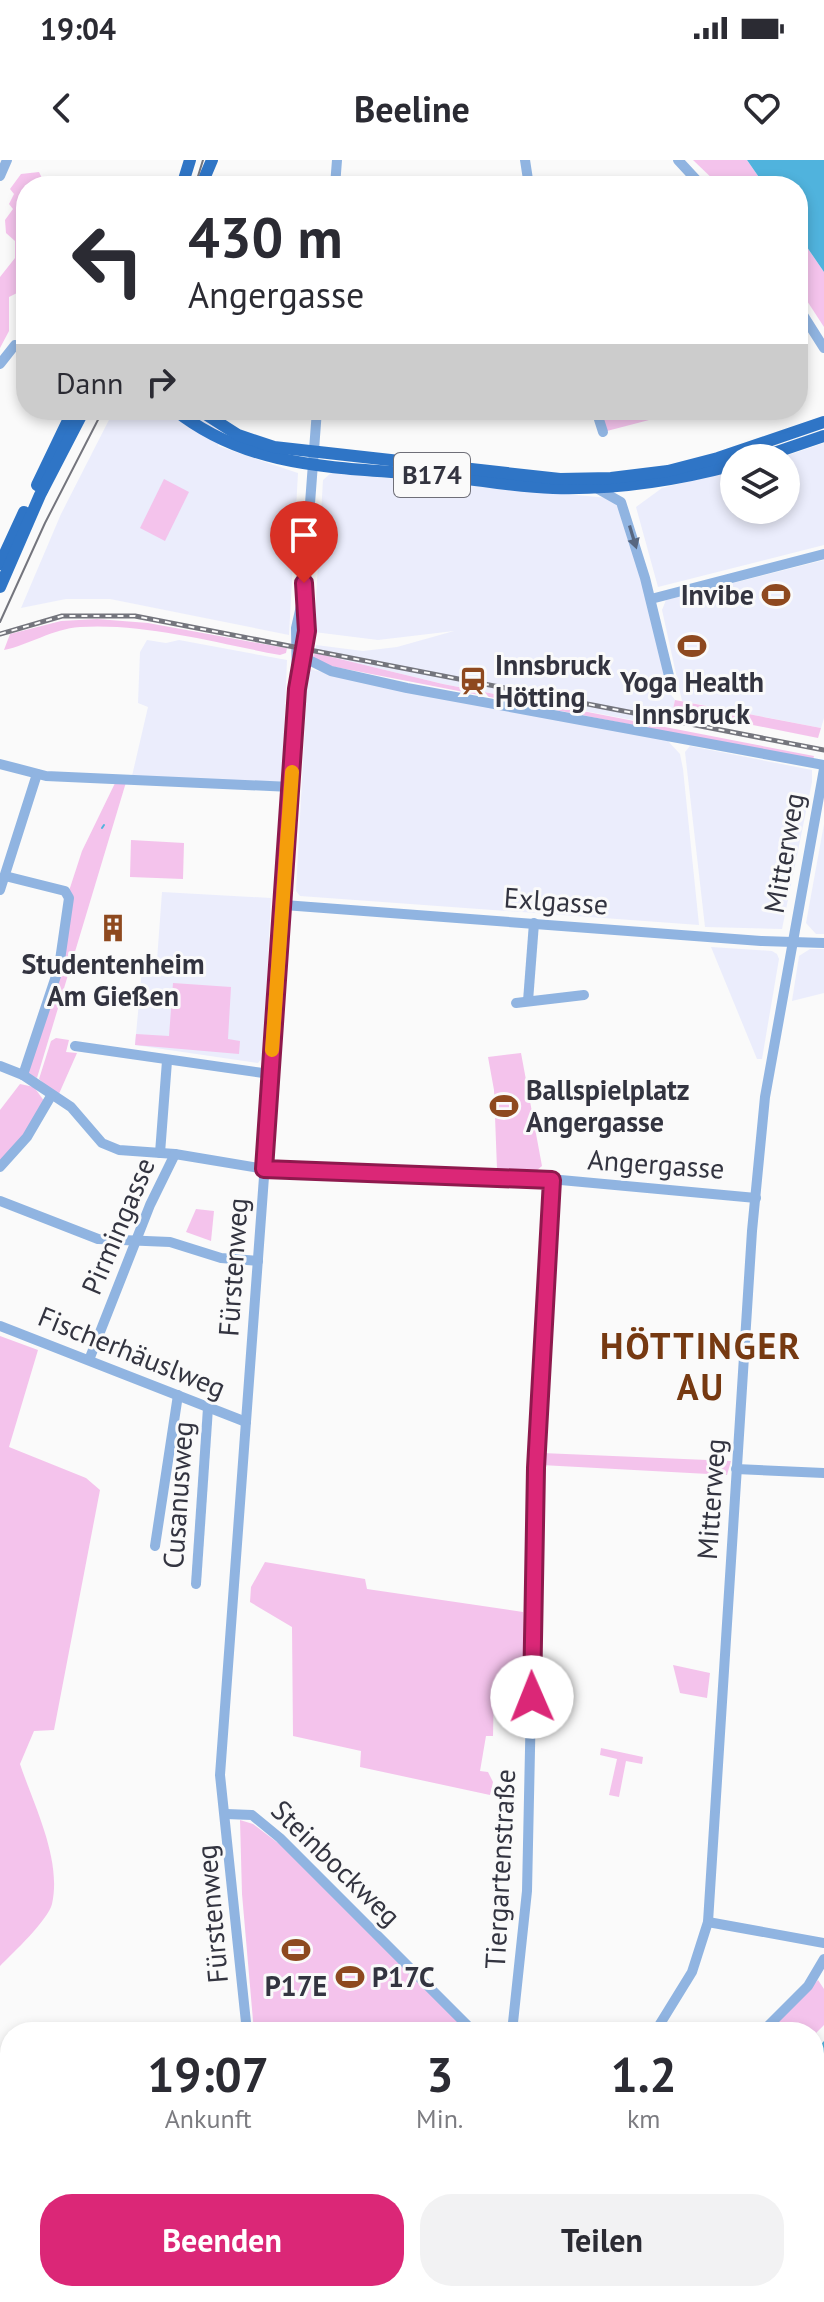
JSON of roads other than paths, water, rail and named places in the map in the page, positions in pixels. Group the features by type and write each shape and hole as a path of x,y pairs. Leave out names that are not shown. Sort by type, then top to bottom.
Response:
{"main road":[{"path":"0,564 68,420"},
{"path":"0,587 40,495 79,420"},
{"name":"B174","path":"193,420 249,452 550,488 598,489 659,482 720,468"},
{"name":"B174","path":"216,420 253,441 313,459 560,479 624,477 718,458 824,422"},
{"path":"800,444 824,436"}],"street":[{"path":"0,176 7,160"},
{"path":"678,160 693,176"},
{"path":"808,323 824,348"},
{"path":"0,364 15,345"},
{"name":"Fürstenweg","path":"246,2022 223,1753 284,905 297,689 294,655 303,597 316,420"},
{"path":"599,420 603,432"},
{"path":"598,489 621,502 651,599 670,680"},
{"path":"651,599 824,554"},
{"name":"Fürstenweg","path":"297,689 305,658 307,631 303,597"},
{"path":"305,658 331,671 407,688 824,767"},
{"path":"0,764 37,774 291,787"},
{"name":"Mitterweg","path":"661,2022 692,1972 708,1922 736,1469 765,1097 824,767"},
{"path":"0,890 37,774"},
{"path":"5,876 65,891 69,898 59,967 23,1075"},
{"name":"Exlgasse","path":"284,905 824,943"},
{"path":"528,1001 534,923"},
{"path":"516,1003 584,995"},
{"path":"75,1046 270,1074"},
{"path":"160,1153 167,1061"},
{"name":"Angergasse","path":"0,1066 23,1075 71,1107 94,1136 112,1149 175,1154 264,1169 552,1180 756,1198"},
{"path":"0,1167 27,1137 51,1096"},
{"name":"Pirmingasse","path":"89,1360 135,1243 175,1154"},
{"name":"Tiergartenstraße","path":"513,2022 527,1891 536,1468 552,1180"},
{"path":"0,1201 98,1239 135,1243 170,1242 221,1258 258,1261"},
{"name":"Fischerhäuslweg","path":"0,1326 246,1422"},
{"path":"155,1546 178,1395"},
{"name":"Cusanusweg","path":"196,1584 208,1408"},
{"path":"736,1469 824,1473"},
{"name":"Steinbockweg","path":"226,1814 248,1814 263,1823 464,2022"},
{"path":"708,1922 824,1943"},
{"path":"772,2022 808,1986 824,1959"}],"water":[{"path":"747,160 824,160 824,272 808,249 808,176 758,176"}],"tram line":[{"path":"198,176 203,160"},
{"path":"0,622 45,523 98,420"}],"railway":[{"path":"0,634 62,616 135,616 824,750"}],"place":[{"name":"Invibe","path":"776,595"},
{"name":"Yoga Health Innsbruck","path":"692,646"},
{"name":"Innsbruck Hötting","path":"473,681"},
{"name":"Studentenheim Am Gießen","path":"113,928"},
{"name":"Ballspielplatz Angergasse","path":"504,1106"},
{"name":"P17E","path":"296,1950"},
{"name":"P17C","path":"350,1977"}],"district":[{"name":"HÖTTINGER AU","path":"701,1366"}]}
